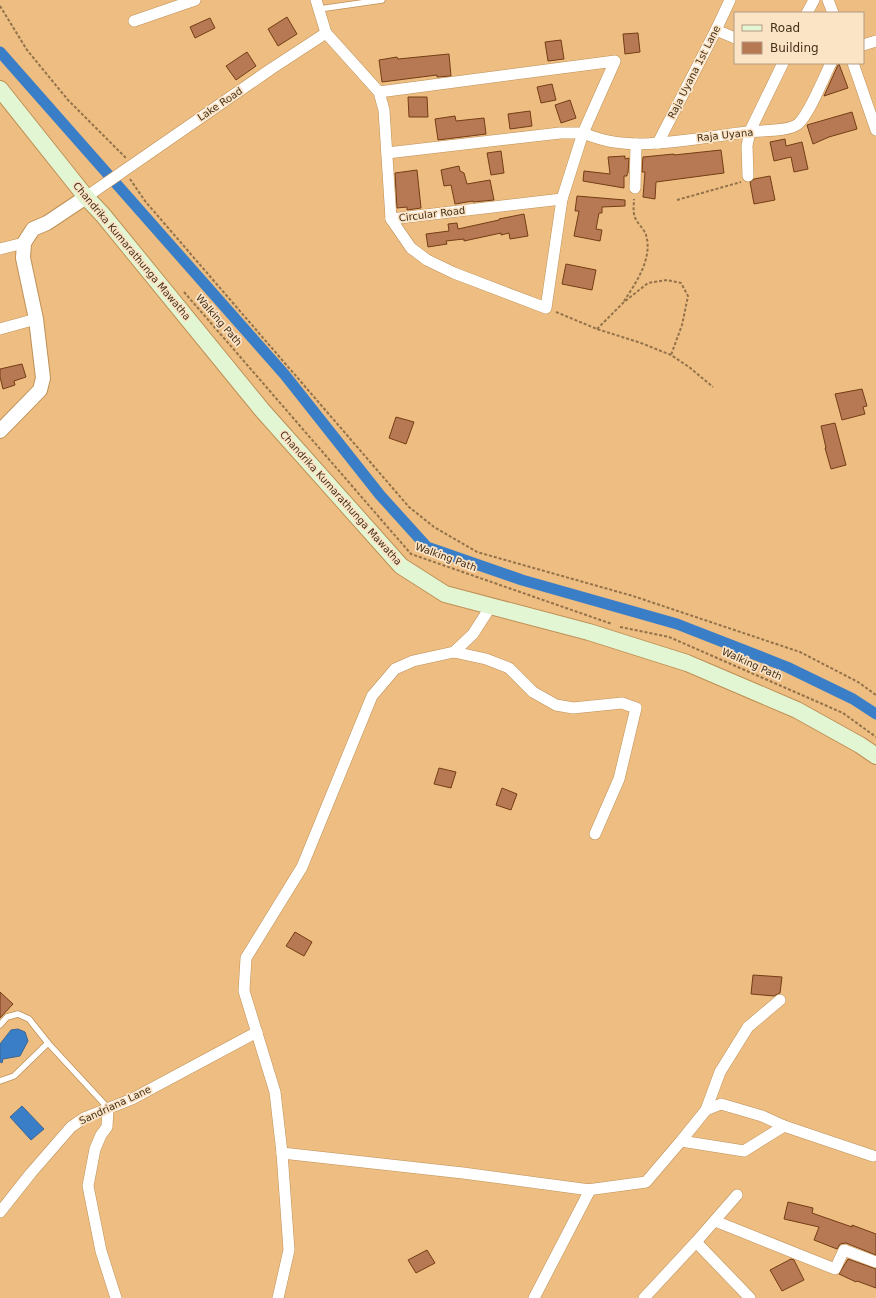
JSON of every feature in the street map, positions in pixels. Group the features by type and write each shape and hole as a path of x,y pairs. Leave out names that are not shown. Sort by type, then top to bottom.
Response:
{"main road":[{"name":"Chandrika Kumarathunga Mawatha","path":"0,89 91,193 103,215 262,410 401,566 444,594 589,632 687,663 798,710 860,745 876,756"}],"street":[{"path":"134,21 195,0"},
{"name":"Raja Uyana 1st Lane","path":"658,143 730,0"},
{"path":"808,12 814,0"},
{"path":"828,0 832,12"},
{"path":"317,4 326,33"},
{"path":"716,30 734,38"},
{"name":"Circular Road","path":"326,33 379,92 384,110 391,219 562,199"},
{"name":"Lake Road","path":"91,193 326,33"},
{"path":"864,45 876,41"},
{"path":"379,92 616,61 583,133 562,199 546,308 454,273 427,260 411,248 391,219"},
{"path":"748,176 747,146 750,131 783,64"},
{"name":"Raja Uyana","path":"583,133 606,142 636,144 658,143 750,131 769,131 797,125 804,118 831,64"},
{"path":"853,64 876,130"},
{"path":"387,152 560,133 583,133"},
{"path":"635,188 636,144"},
{"path":"0,431 40,390 43,378 36,319 23,258 24,243 33,229 47,223 91,193"},
{"path":"0,249 24,243"},
{"path":"0,329 36,319"},
{"path":"454,652 473,634 490,606"},
{"path":"278,1298 289,1250 282,1153 275,1092 244,991 246,958 302,866 372,696 395,669 413,661 454,652 486,659 509,668 533,692 556,705 573,708 622,703 636,708 619,779 595,834"},
{"path":"282,1153 463,1173 587,1190 646,1182 706,1110 720,1072 748,1027 780,1000"},
{"name":"Sandriana Lane","path":"0,1212 31,1173 71,1127 84,1118 132,1099 257,1032"},
{"path":"706,1110 721,1104 762,1116 784,1126 873,1156"},
{"path":"108,1108 107,1127 100,1135 95,1149 88,1186 101,1251 116,1298"},
{"path":"681,1141 744,1151 784,1126"},
{"path":"534,1298 590,1190 587,1190"},
{"path":"644,1298 715,1221 737,1194"},
{"path":"715,1221 835,1269 844,1250 876,1262"},
{"path":"696,1242 750,1298"}],"lane":[{"path":"317,4 382,0"},
{"path":"0,1025 7,1017 18,1014 29,1018 48,1043 108,1108"},
{"path":"0,1081 14,1076 48,1043"}],"path":[{"path":"0,6 27,50 68,100 128,167 145,201 409,507 434,527 477,552 633,596 800,652 858,682 876,695"},
{"path":"677,200 740,183 748,176"},
{"path":"624,302 644,264 648,247 646,234 634,216 635,188"},
{"path":"597,329 624,302 648,283 667,280 681,283 688,296 682,325 671,355"},
{"name":"Walking Path","path":"184,291 411,554 619,626 669,637 843,713 876,737"},
{"path":"546,308 597,329 641,343 671,355 689,367 713,387"}],"water":[{"path":"18,1029 25,1032 28,1041 20,1056 3,1059 2,1063 0,1062 0,1044 11,1030"},
{"path":"22,1106 44,1129 31,1140 10,1117"}],"building":[{"path":"287,17 297,34 278,46 268,29"},
{"path":"210,18 215,28 195,38 190,27"},
{"path":"638,33 640,52 625,54 623,34"},
{"path":"561,40 564,59 548,61 545,42"},
{"path":"247,52 256,66 236,80 226,66"},
{"path":"449,54 451,76 437,77 437,75 382,82 379,60 397,57 398,59"},
{"path":"839,64 848,88 824,96 838,65"},
{"path":"552,84 556,100 541,103 537,87"},
{"path":"408,97 427,97 428,117 409,117"},
{"path":"570,100 576,118 561,123 555,105"},
{"path":"530,111 532,126 510,129 508,114"},
{"path":"852,112 857,129 829,137 813,144 807,125"},
{"path":"455,116 456,121 484,118 486,134 438,140 435,119"},
{"path":"785,139 786,146 802,142 808,169 794,172 791,157 774,161 770,142"},
{"path":"721,150 724,173 656,182 655,199 643,197 645,172 642,172 643,157"},
{"path":"501,151 504,173 491,175 487,153"},
{"path":"625,156 625,159 629,158 628,173 627,176 624,176 624,188 583,181 584,171 610,174 608,157"},
{"path":"459,166 460,171 464,173 467,184 490,180 494,200 455,204 451,185 444,186 441,170"},
{"path":"417,170 421,208 407,210 407,207 397,208 395,173"},
{"path":"770,176 775,200 754,204 750,182 754,179"},
{"path":"577,196 625,200 625,206 602,207 602,213 599,213 596,229 602,230 600,241 574,236 579,211 575,211"},
{"path":"524,214 528,236 510,239 509,233 501,235 501,233 464,241 464,239 446,241 447,244 428,247 426,234 449,231 448,224 457,223 458,229"},
{"path":"566,264 596,270 592,290 562,284"},
{"path":"22,364 26,377 14,381 15,385 3,389 0,369"},
{"path":"862,389 867,406 863,407 865,414 842,420 835,394"},
{"path":"396,417 414,422 406,444 389,438"},
{"path":"835,423 846,465 831,469 821,426"},
{"path":"439,768 456,772 451,788 434,784"},
{"path":"502,788 517,794 511,810 496,805"},
{"path":"295,932 312,942 304,956 286,946"},
{"path":"753,975 782,977 780,993 774,996 751,994"},
{"path":"0,992 13,1004 0,1018"},
{"path":"788,1202 813,1208 812,1213 876,1234 876,1255 846,1243 840,1244 837,1249 814,1240 819,1227 784,1219"},
{"path":"427,1250 435,1263 416,1273 408,1260"},
{"path":"791,1259 794,1260 804,1280 782,1291 770,1270"},
{"path":"848,1259 876,1269 876,1288 857,1281 856,1282 839,1274"}],"waterway":[{"path":"0,52 285,375 380,495 427,547 522,580 677,624 787,667 853,699 876,714"}]}
